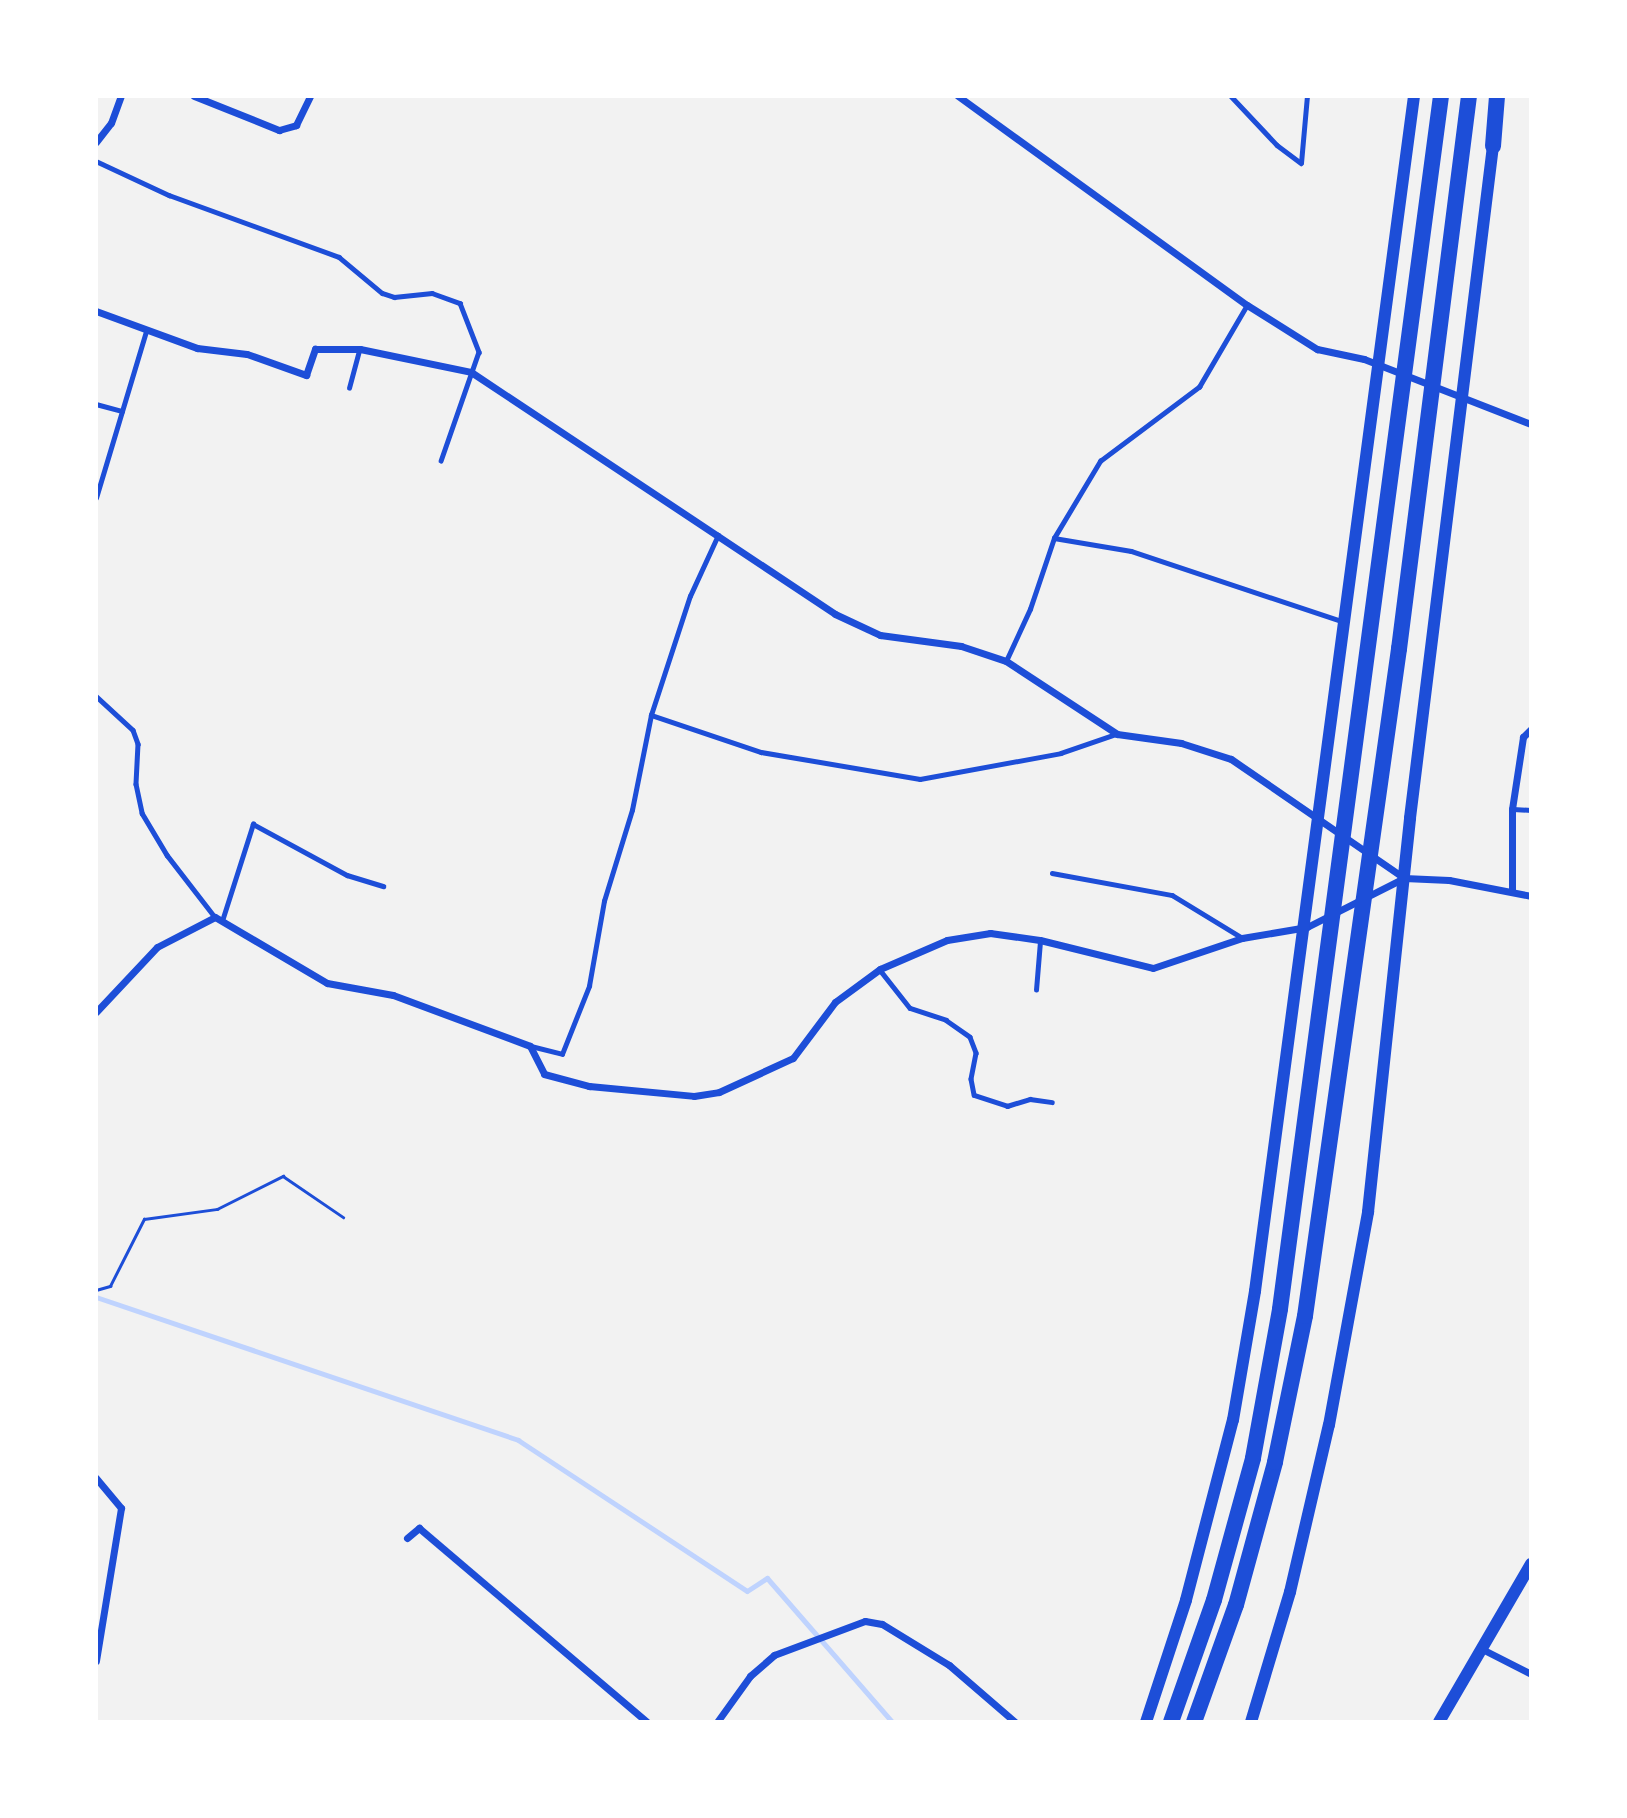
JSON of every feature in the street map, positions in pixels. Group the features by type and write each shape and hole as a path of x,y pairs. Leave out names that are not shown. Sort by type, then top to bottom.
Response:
{"highway":[{"path":"1171,1722 1214,1600 1253,1458 1280,1309 1441,96"},
{"path":"1195,1722 1236,1605 1272,1475 1305,1316 1399,649 1469,96"},
{"path":"1493,146 1500,96"}],"street":[{"path":"96,142 111,123 121,96"},
{"path":"194,96 279,130 296,125 310,96"},
{"path":"958,96 1247,305 1317,349 1364,359 1531,424"},
{"path":"1146,1722 1186,1600 1233,1420 1307,927 1319,816 1415,96"},
{"path":"1251,1722 1290,1591 1329,1425 1368,1212 1410,818 1493,146"},
{"path":"96,311 197,348 247,354 306,375 315,349 360,349 471,372 835,614 880,635 961,646 1006,661 1117,734 1181,743 1231,759 1319,816 1404,878 1511,891 1531,896"},
{"path":"1511,891 1512,808 1523,737 1531,729"},
{"path":"96,1012 157,947 218,919 327,983 393,995 530,1046 544,1074 589,1086 694,1096 719,1092 793,1058 835,1002 880,969 947,940 990,933 1040,940 1153,968 1242,938 1307,927 1404,878"},
{"path":"96,1478 121,1508 96,1661"},
{"path":"407,1538 419,1528 646,1722"},
{"path":"1439,1722 1531,1564"},
{"path":"717,1722 750,1676 774,1655 865,1621 882,1624 949,1665 1015,1722"},
{"path":"1482,1649 1531,1674"}],"lane":[{"path":"1231,96 1277,145 1301,163 1307,96"},
{"path":"96,161 169,195 339,257 382,292 394,297 432,293 460,303 479,352 441,461"},
{"path":"1006,661 1030,610 1054,538 1100,461 1199,387 1247,305"},
{"path":"96,498 146,331"},
{"path":"349,388 360,349"},
{"path":"96,404 122,411"},
{"path":"530,1046 562,1054 589,986 604,901 632,810 651,715 690,596 718,534"},
{"path":"1054,538 1131,551 1346,623"},
{"path":"96,696 132,730 138,744 136,784 142,813 167,855 218,919"},
{"path":"651,715 761,752 920,779 1061,753 1117,734"},
{"path":"1512,808 1531,810"},
{"path":"218,919 253,824 347,875 383,886"},
{"path":"1052,873 1172,895 1242,938"},
{"path":"1036,990 1040,940"},
{"path":"880,969 910,1008 946,1020 971,1037 976,1053 971,1079 974,1095 1007,1107 1030,1099 1052,1102"}],"path":[{"path":"96,1290 110,1286 144,1219 217,1209 283,1176 343,1217"}],"waterway":[{"path":"96,1297 518,1440 747,1591 767,1578 892,1722"}]}
